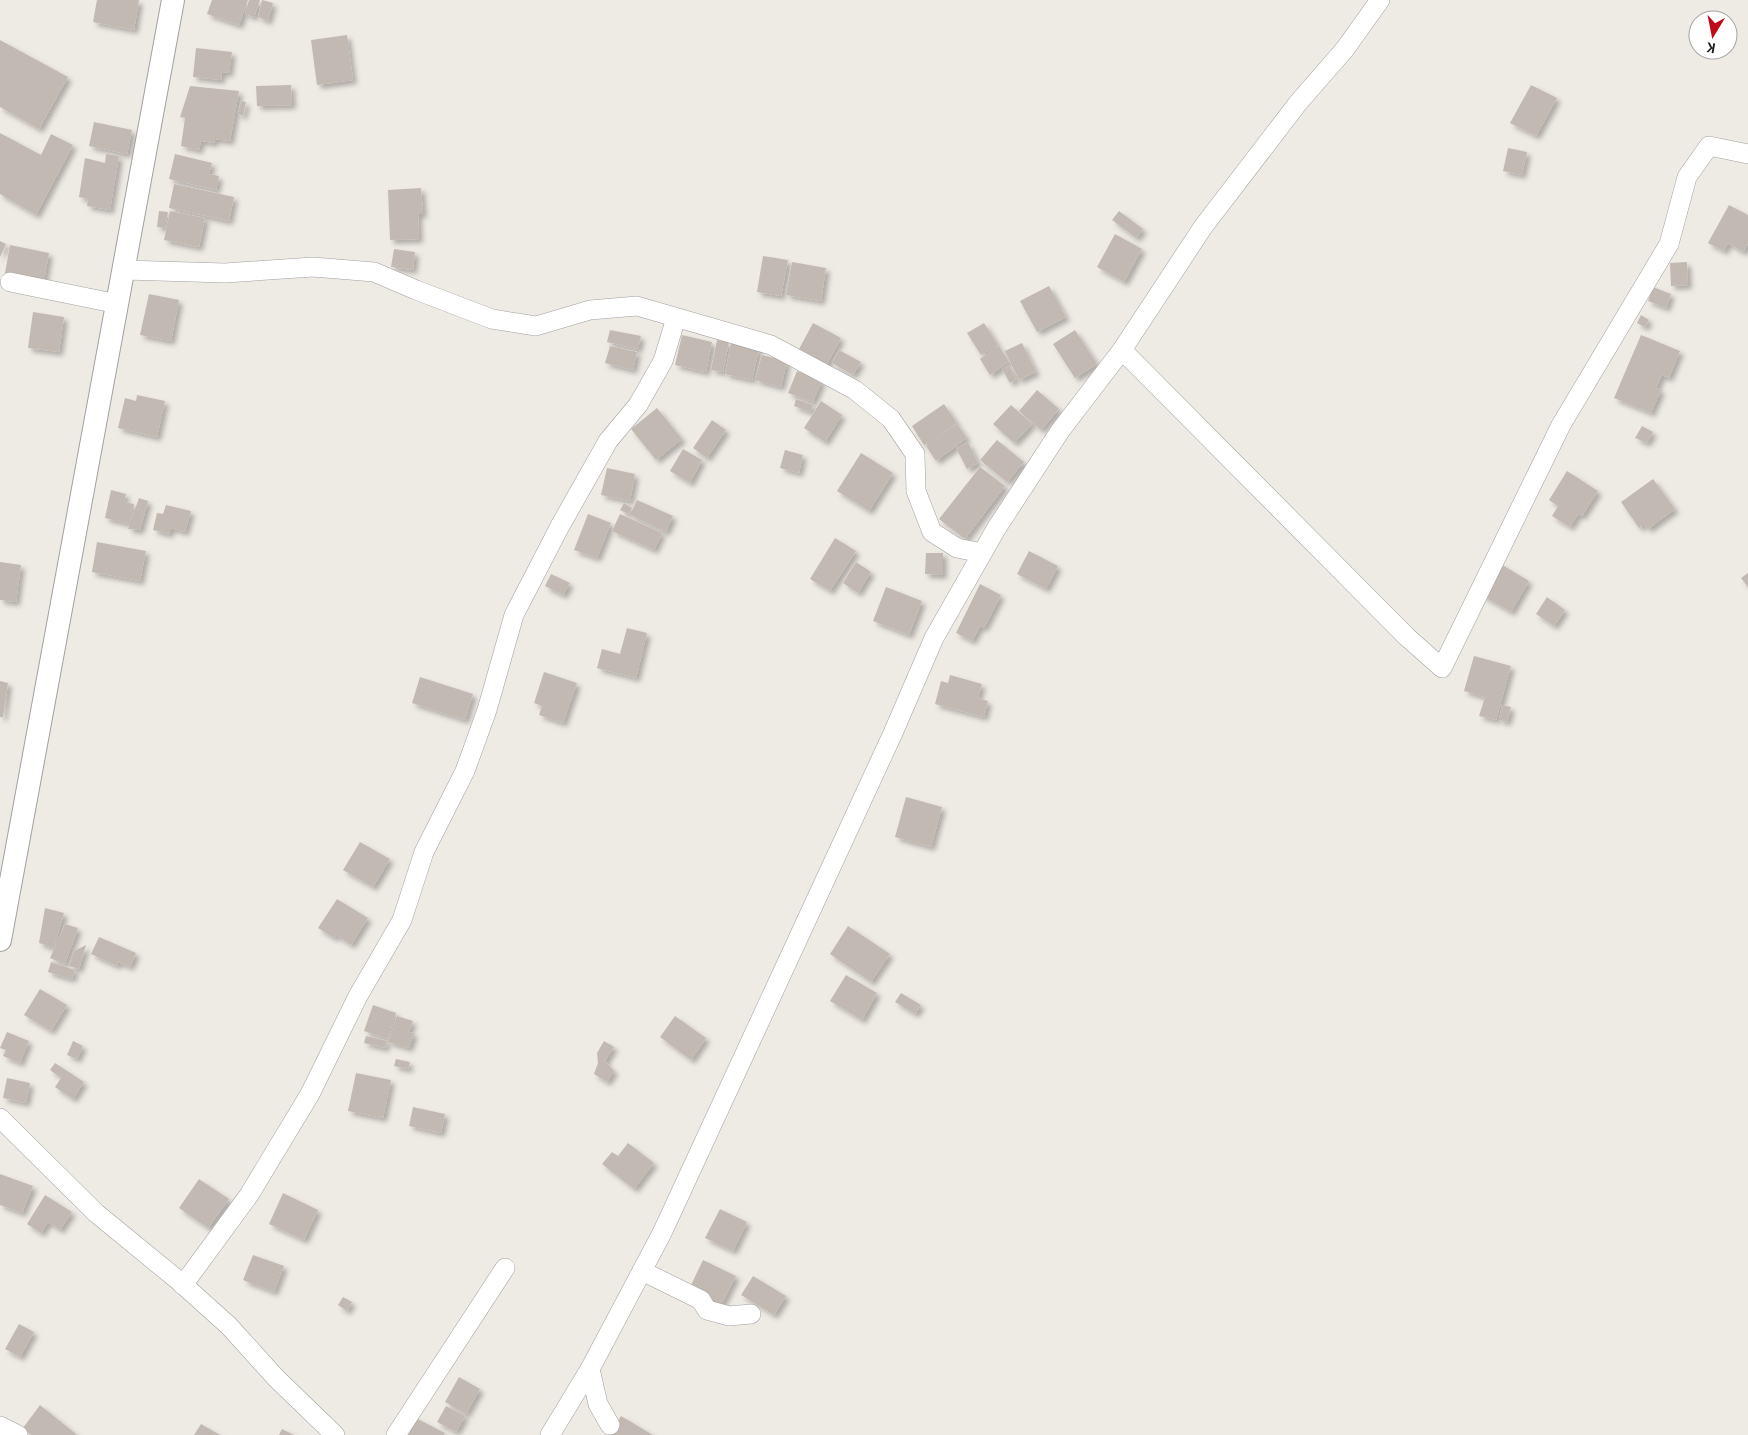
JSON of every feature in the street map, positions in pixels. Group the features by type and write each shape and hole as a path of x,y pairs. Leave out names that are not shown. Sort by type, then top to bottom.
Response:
{"street":[{"path":"0,940 173,0"},
{"path":"550,1435 590,1370 662,1233 893,733 934,638 982,553 1060,431 1122,350 1203,227 1298,103 1345,49 1380,0"},
{"path":"1122,350 1400,630 1442,668 1561,425 1670,244 1687,178 1709,146 1748,154"},
{"path":"124,270 225,273 313,267 374,272 492,319 536,326 590,310 637,306 771,345 856,390 891,419 915,454 916,491 932,532 957,548 982,553"},
{"path":"10,282 118,304"},
{"path":"183,1285 249,1195 310,1094 358,996 402,920 424,852 465,771 487,710 514,615 560,526 608,441 638,405 663,360 676,318"},
{"path":"0,1118 96,1213 229,1326 276,1378 335,1435"},
{"path":"396,1435 505,1268"},
{"path":"642,1272 700,1300 707,1310 729,1316 751,1314"},
{"path":"590,1370 598,1404 610,1426"},
{"path":"0,1426 18,1435"}],"building":[{"path":"97,0 139,0 134,30 93,22"},
{"path":"212,0 248,0 239,25 207,14"},
{"path":"249,0 260,0 254,17 245,14"},
{"path":"262,0 273,3 268,21 258,17"},
{"path":"347,35 353,80 317,85 311,40"},
{"path":"0,40 68,77 39,129 0,107"},
{"path":"196,48 232,52 229,73 222,72 221,80 193,77"},
{"path":"291,85 292,105 257,106 256,86"},
{"path":"1531,85 1557,98 1536,136 1510,123"},
{"path":"190,86 239,91 230,141 215,139 214,143 201,141 199,150 181,146 185,118 180,117"},
{"path":"241,101 246,102 243,116 238,114"},
{"path":"94,122 132,130 127,154 89,146"},
{"path":"0,133 41,155 51,134 73,145 36,215 0,194"},
{"path":"1508,148 1527,152 1522,175 1503,171"},
{"path":"106,154 119,156 110,210 87,206 88,199 79,197 85,158 105,163"},
{"path":"175,154 212,163 209,174 219,176 216,190 169,179"},
{"path":"174,184 234,197 229,221 169,208"},
{"path":"421,188 423,214 418,214 419,239 390,240 388,190"},
{"path":"1729,205 1748,215 1748,244 1743,252 1728,243 1724,251 1708,243"},
{"path":"159,211 168,212 165,228 157,227"},
{"path":"170,211 205,218 199,247 164,240"},
{"path":"1119,211 1143,229 1136,238 1112,220"},
{"path":"1115,234 1142,249 1124,282 1097,267"},
{"path":"0,241 6,244 0,257"},
{"path":"10,245 49,253 44,280 5,273"},
{"path":"394,249 415,252 413,270 391,267"},
{"path":"763,256 788,260 781,296 757,292"},
{"path":"792,262 826,268 821,301 786,295"},
{"path":"1687,262 1688,285 1671,286 1670,263"},
{"path":"1049,286 1066,317 1037,332 1020,301"},
{"path":"1653,287 1671,294 1666,308 1648,301"},
{"path":"149,294 179,300 171,341 140,335"},
{"path":"33,312 64,317 59,352 28,348"},
{"path":"1641,315 1649,320 1645,327 1637,323"},
{"path":"813,323 841,338 826,366 798,351"},
{"path":"984,323 998,345 981,355 967,333"},
{"path":"610,330 641,336 638,349 607,342"},
{"path":"1075,330 1097,364 1075,378 1053,344"},
{"path":"682,335 712,342 706,372 675,365"},
{"path":"1641,335 1680,351 1669,378 1662,375 1656,388 1661,390 1651,413 1614,398"},
{"path":"717,340 729,342 723,372 711,370"},
{"path":"731,343 759,348 752,380 725,374"},
{"path":"1022,343 1036,372 1019,380 1005,351"},
{"path":"610,346 637,352 633,370 605,363"},
{"path":"999,346 1009,362 990,375 980,359"},
{"path":"839,350 861,362 853,375 832,363"},
{"path":"762,355 787,361 781,387 755,380"},
{"path":"1009,365 1016,379 1010,383 1002,369"},
{"path":"797,371 822,380 813,402 788,393"},
{"path":"1037,390 1059,409 1041,430 1019,411"},
{"path":"137,395 165,401 157,437 118,428 125,398 136,401"},
{"path":"796,399 813,405 810,412 794,406"},
{"path":"821,401 842,415 825,442 804,428"},
{"path":"944,404 957,423 924,445 912,426"},
{"path":"1011,405 1032,424 1014,443 993,424"},
{"path":"657,408 682,439 656,460 631,429"},
{"path":"712,420 726,430 707,458 693,448"},
{"path":"957,424 967,438 936,461 926,446"},
{"path":"1642,426 1653,432 1647,443 1635,438"},
{"path":"997,440 1024,462 1007,482 980,460"},
{"path":"968,442 978,463 967,469 956,448"},
{"path":"683,449 702,460 690,483 670,471"},
{"path":"785,450 803,455 799,473 780,468"},
{"path":"861,453 893,473 869,511 837,491"},
{"path":"980,467 1005,486 965,539 939,519"},
{"path":"607,468 635,474 630,501 601,495"},
{"path":"1567,471 1598,491 1582,516 1578,514 1570,527 1552,516 1558,506 1549,500"},
{"path":"1653,479 1675,509 1648,529 1644,524 1639,528 1621,502"},
{"path":"111,490 126,494 124,502 134,504 130,524 105,518"},
{"path":"139,498 148,501 140,530 128,529"},
{"path":"637,500 673,516 666,532 630,515"},
{"path":"624,503 632,508 628,514 620,510"},
{"path":"166,505 191,511 185,532 171,528 169,534 153,530 157,513 163,514"},
{"path":"588,514 611,523 597,558 574,550"},
{"path":"620,514 662,533 654,550 612,531"},
{"path":"835,538 856,551 830,591 810,579"},
{"path":"97,542 146,551 140,581 92,572"},
{"path":"1029,551 1058,566 1046,589 1017,574"},
{"path":"926,553 943,553 943,575 925,574"},
{"path":"0,562 21,565 16,602 0,600"},
{"path":"856,562 871,572 858,593 843,583"},
{"path":"1499,563 1529,581 1511,612 1481,595"},
{"path":"1748,573 1748,587 1741,578"},
{"path":"551,574 570,583 563,595 545,586"},
{"path":"980,584 1001,595 984,628 980,626 972,641 956,633"},
{"path":"886,587 922,601 909,635 873,621"},
{"path":"1547,597 1565,610 1554,626 1536,614"},
{"path":"627,628 647,633 636,678 597,668 602,649 620,654"},
{"path":"1474,656 1511,666 1496,720 1479,716 1485,697 1464,691"},
{"path":"544,672 577,683 563,723 539,715 542,706 534,703"},
{"path":"950,675 982,684 978,698 988,701 984,717 935,704 941,681 948,683"},
{"path":"420,677 473,694 465,720 412,703"},
{"path":"0,681 8,683 3,717 0,717"},
{"path":"1502,705 1511,707 1507,722 1499,720"},
{"path":"906,797 942,807 931,847 895,837"},
{"path":"360,842 390,859 373,887 343,870"},
{"path":"337,899 368,918 351,945 336,935 334,938 318,928"},
{"path":"45,908 64,913 54,948 39,943"},
{"path":"65,924 78,928 65,964 50,958"},
{"path":"848,926 890,954 871,982 830,954"},
{"path":"99,937 136,953 130,967 118,962 117,966 91,954"},
{"path":"86,945 79,969 69,966 74,951"},
{"path":"51,962 75,970 72,979 48,972"},
{"path":"846,975 877,993 862,1020 830,1001"},
{"path":"40,989 67,1005 51,1031 24,1015"},
{"path":"901,993 921,1005 915,1014 895,1002"},
{"path":"373,1005 396,1013 388,1039 364,1031"},
{"path":"397,1016 413,1021 409,1032 414,1033 409,1048 388,1042"},
{"path":"675,1016 706,1038 691,1060 660,1037"},
{"path":"7,1032 29,1041 20,1063 3,1056 6,1050 0,1048"},
{"path":"366,1036 387,1041 385,1048 364,1043"},
{"path":"73,1041 83,1046 77,1059 67,1055"},
{"path":"604,1041 614,1047 605,1061 614,1071 607,1082 594,1074 598,1063 597,1053"},
{"path":"396,1059 410,1062 408,1069 394,1066"},
{"path":"55,1063 84,1082 73,1099 55,1087 61,1078 50,1070"},
{"path":"356,1073 391,1080 383,1118 348,1111"},
{"path":"7,1078 30,1083 26,1103 3,1098"},
{"path":"413,1107 445,1114 441,1133 409,1126"},
{"path":"628,1143 654,1163 634,1189 602,1164 612,1152 618,1156"},
{"path":"0,1174 33,1186 22,1213 0,1205"},
{"path":"199,1179 229,1199 208,1228 179,1208"},
{"path":"283,1193 318,1210 304,1240 269,1224"},
{"path":"45,1195 72,1212 60,1230 48,1222 41,1233 27,1224"},
{"path":"720,1209 747,1222 733,1251 705,1238"},
{"path":"253,1255 284,1266 274,1292 243,1280"},
{"path":"703,1260 736,1276 720,1307 707,1301 710,1294 691,1285"},
{"path":"753,1276 786,1296 774,1315 741,1295"},
{"path":"343,1297 352,1302 347,1311 338,1305"},
{"path":"19,1324 34,1332 20,1357 5,1349"},
{"path":"459,1377 480,1389 466,1414 445,1402"},
{"path":"40,1405 76,1434 31,1435 23,1428"},
{"path":"446,1406 465,1416 456,1432 437,1422"},
{"path":"412,1416 445,1433 444,1435 403,1435"},
{"path":"621,1416 653,1435 610,1435"},
{"path":"201,1424 220,1435 194,1435"},
{"path":"282,1429 294,1435 279,1435"}]}
